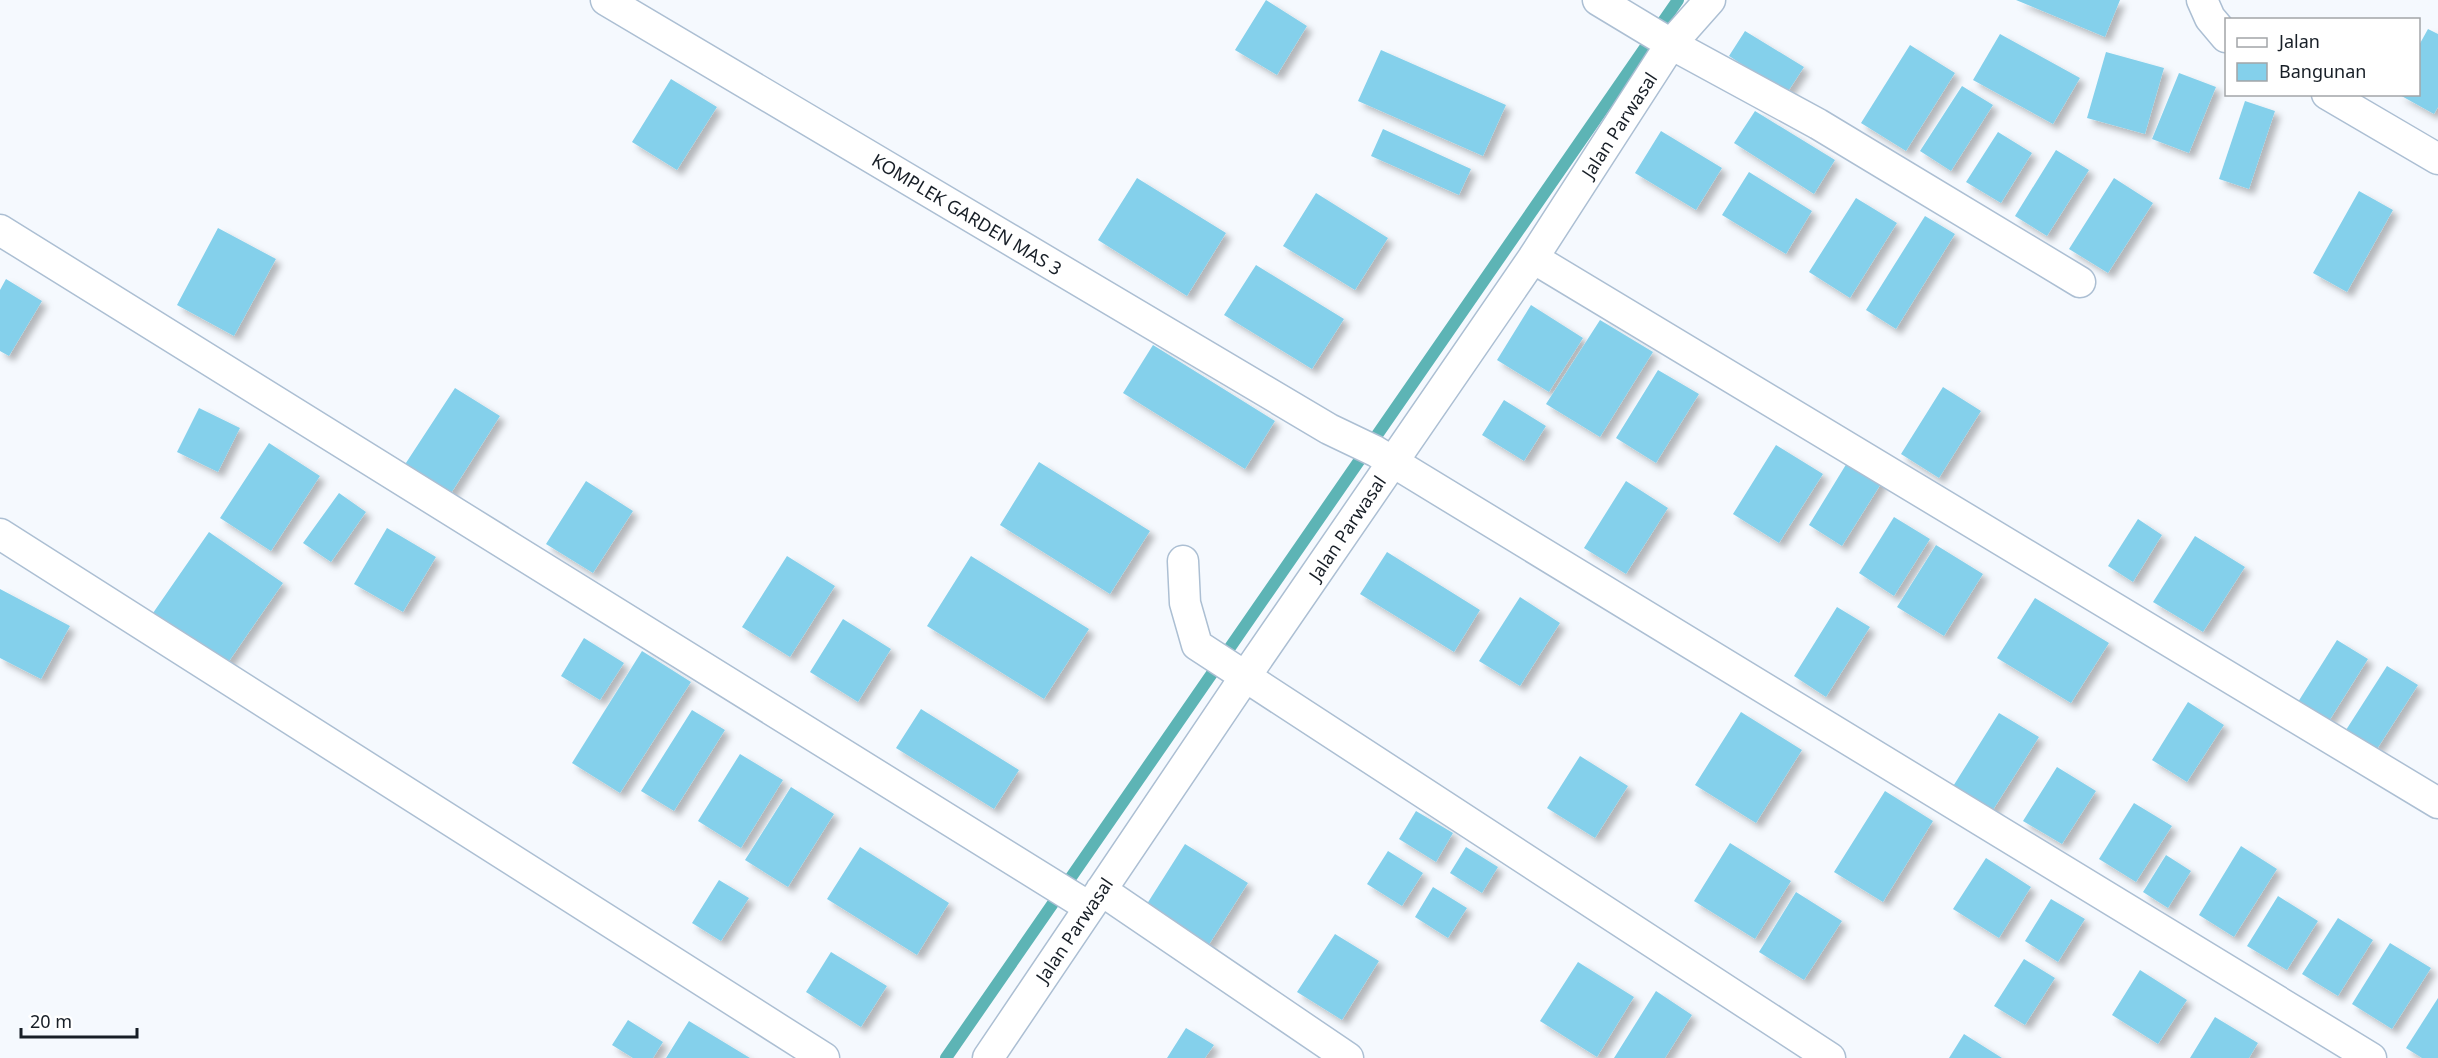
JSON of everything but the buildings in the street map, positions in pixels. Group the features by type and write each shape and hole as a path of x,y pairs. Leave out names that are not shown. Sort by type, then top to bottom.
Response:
{"street":[{"name":"KOMPLEK GARDEN MAS 3","path":"606,0 1329,429 1384,456 2371,1058"},
{"name":"Jalan Parwasal","path":"988,1058 1095,899 1238,672 1384,456 1533,258 1665,40 1710,0"},
{"path":"2202,0 2210,18 2225,36"},
{"path":"1607,5 1665,40 1818,124 2080,282"},
{"path":"2330,96 2438,159"},
{"path":"0,230 1038,876 1095,899 1348,1058"},
{"path":"1533,258 2438,803"},
{"path":"0,534 824,1058"},
{"path":"1183,561 1185,603 1197,645 1830,1058"}],"waterway":[{"path":"946,1058 1678,0"}]}
